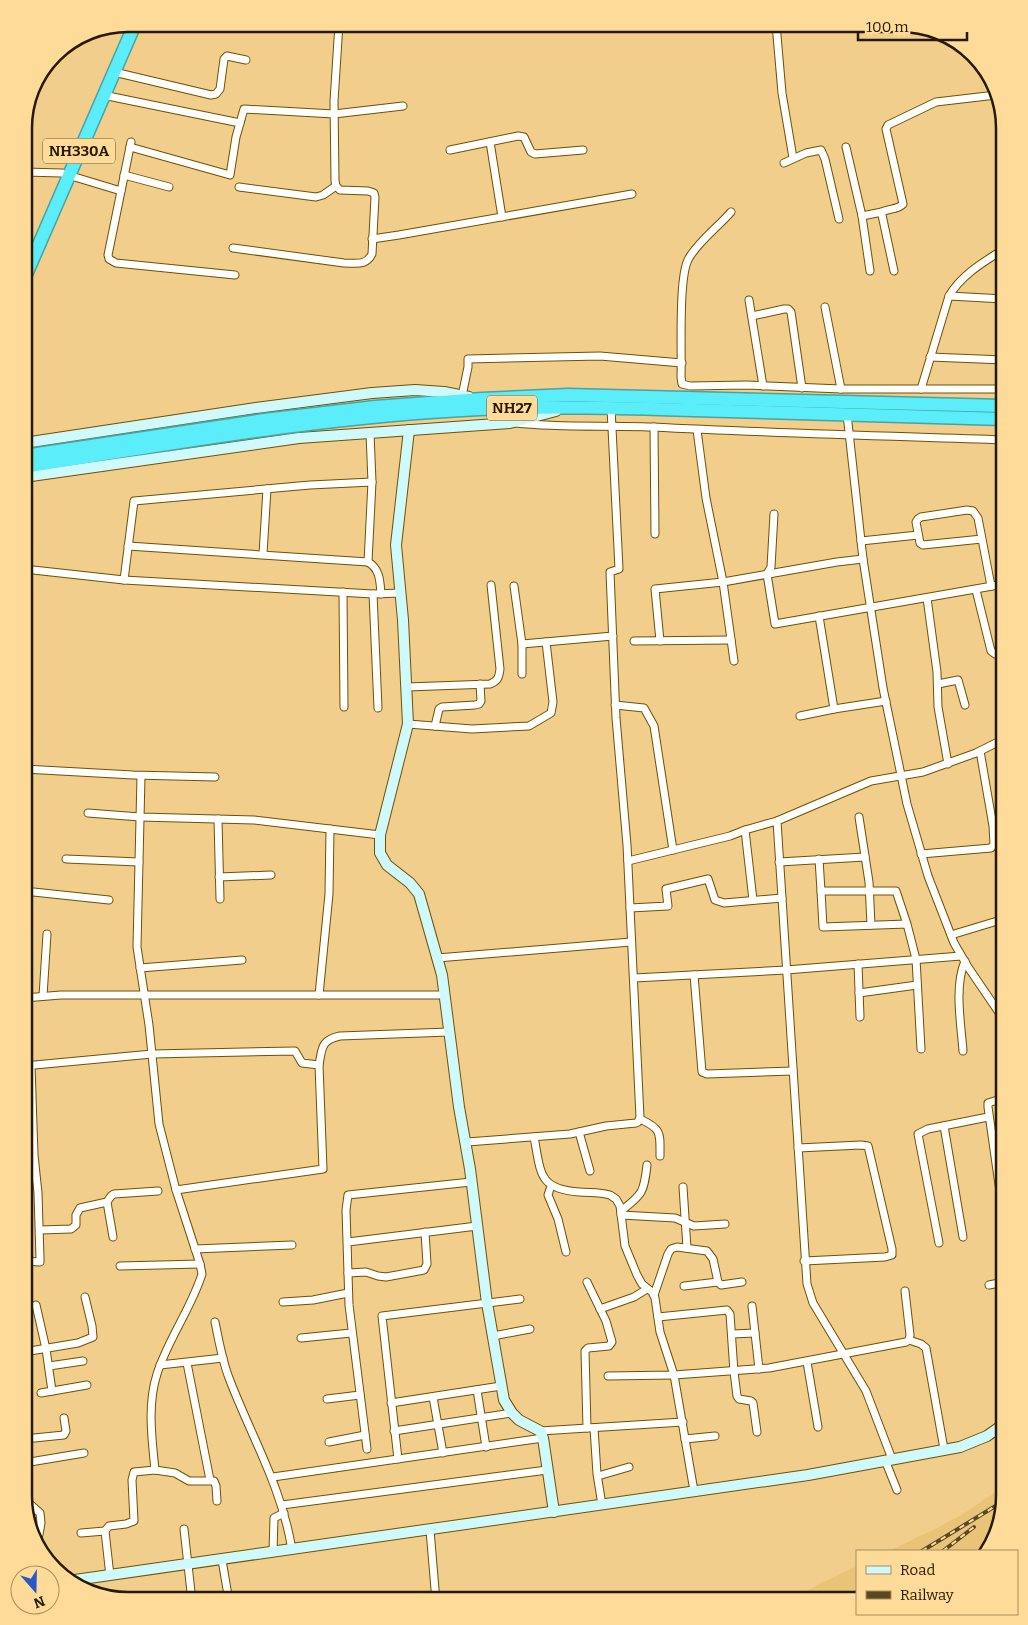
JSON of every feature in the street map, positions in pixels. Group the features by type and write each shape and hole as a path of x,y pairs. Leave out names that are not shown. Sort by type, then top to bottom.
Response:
{"highway":[{"name":"NH330A","path":"33,256 124,33"},
{"name":"NH330A","path":"33,244 131,33"},
{"name":"NH27","path":"33,455 264,420 376,407 482,399 568,395 996,406"},
{"name":"NH27","path":"33,466 250,432 405,413 472,409 569,407 996,419"}],"street":[{"path":"233,248 362,264 368,261 372,254 374,193 340,190 336,186 334,114 338,33"},
{"path":"777,33 783,101 793,158"},
{"path":"114,72 211,95 216,94 220,89 224,59 227,56 246,60"},
{"path":"103,96 240,123"},
{"path":"862,216 901,207 903,204 887,132 888,125 936,102 989,96"},
{"path":"234,275 111,261 108,255 131,145 230,175 244,109 334,114 403,106"},
{"path":"450,150 518,136 524,137 531,152 540,155 583,150"},
{"path":"490,142 502,217"},
{"path":"846,147 862,216 870,271"},
{"path":"784,163 813,150 821,150 825,159 839,219"},
{"path":"33,172 65,174 121,191"},
{"path":"124,175 170,187"},
{"path":"239,187 316,197 323,195 336,186"},
{"path":"372,239 632,194"},
{"path":"682,397 682,286 686,263 693,252 731,212"},
{"path":"882,212 894,270"},
{"path":"921,389 949,296 954,287 964,277 996,255"},
{"path":"949,296 996,299"},
{"path":"749,300 763,386"},
{"path":"825,307 841,389"},
{"path":"752,316 784,309 788,309 791,312 802,388"},
{"path":"462,396 468,359 600,356 682,363"},
{"path":"930,357 996,360"},
{"path":"683,384 690,386 841,389 996,389"},
{"path":"33,442 256,408 372,393 415,390 444,392 482,399"},
{"path":"510,423 569,407"},
{"path":"611,408 610,426 618,569 610,572 615,706 628,861 640,1120"},
{"path":"847,414 863,559 900,777 928,876 951,935 963,959 996,1008"},
{"path":"33,476 299,438 510,423 538,426 654,427 996,440"},
{"path":"654,427 655,534"},
{"path":"409,430 396,545 401,593 408,724 380,835 380,852 387,865 419,894 442,975 487,1303 501,1386 504,1400 512,1413 519,1420 542,1435 554,1512"},
{"path":"697,430 706,498 723,582 734,661"},
{"path":"368,562 372,482 370,432"},
{"path":"124,580 134,501 372,482"},
{"path":"263,554 267,489"},
{"path":"982,538 923,545 920,543 916,522 922,517 968,510 973,511 976,514 982,538 992,586"},
{"path":"774,514 771,567 767,574 775,624 996,585"},
{"path":"861,541 918,535"},
{"path":"128,546 368,562 375,566 380,579 376,594 378,708"},
{"path":"660,641 655,589 723,582 863,559"},
{"path":"33,570 124,580 376,594 401,593"},
{"path":"407,687 490,684 496,682 500,669 492,586"},
{"path":"514,586 522,644 522,674"},
{"path":"976,590 989,647 996,654"},
{"path":"343,592 344,707"},
{"path":"927,598 938,684 937,700 948,764"},
{"path":"819,616 834,709"},
{"path":"522,644 613,636"},
{"path":"634,641 731,640"},
{"path":"408,724 472,728 529,726 551,713 553,702 546,642"},
{"path":"938,684 958,680 965,705"},
{"path":"436,726 439,709 442,707 480,704 480,684"},
{"path":"800,716 886,701"},
{"path":"615,706 644,708 654,726 673,850"},
{"path":"628,861 730,836 776,821 871,781 900,777 948,764 996,744"},
{"path":"921,854 990,848 994,844 993,826 980,751"},
{"path":"33,769 141,776 215,777"},
{"path":"141,776 137,947 152,1054 159,1124 176,1190 202,1274 160,1365 154,1389 151,1431 155,1470"},
{"path":"88,813 140,817 254,820 380,835"},
{"path":"859,817 870,891 871,925"},
{"path":"218,819 220,899"},
{"path":"776,821 804,1261 810,1295 868,1396 897,1490"},
{"path":"318,995 329,894 330,829"},
{"path":"745,830 753,900"},
{"path":"779,862 865,857"},
{"path":"66,859 139,862"},
{"path":"819,859 823,927 907,924"},
{"path":"219,877 271,875"},
{"path":"630,908 668,906 666,889 708,879 715,900 724,903 782,898"},
{"path":"821,891 894,890 898,892 916,960 921,1049"},
{"path":"32,892 108,900"},
{"path":"951,935 996,921"},
{"path":"43,996 46,934"},
{"path":"437,958 631,942"},
{"path":"634,978 786,970 916,960 963,959"},
{"path":"963,959 959,983 963,1051"},
{"path":"140,968 242,960"},
{"path":"858,964 860,1018"},
{"path":"694,975 702,1072 707,1074 793,1071"},
{"path":"859,993 917,985"},
{"path":"32,997 144,995 444,995"},
{"path":"176,1190 323,1169 319,1065 323,1045 328,1038 449,1032"},
{"path":"32,1065 152,1054 295,1051 302,1063 319,1065"},
{"path":"996,1100 988,1103 988,1118 996,1169"},
{"path":"939,1243 918,1134 928,1129 988,1118"},
{"path":"466,1142 579,1132 606,1126 636,1123 640,1120"},
{"path":"640,1120 653,1126 659,1132 660,1156"},
{"path":"944,1126 963,1236"},
{"path":"32,1129 40,1230 40,1262 32,1262"},
{"path":"579,1132 590,1172"},
{"path":"534,1137 542,1174 551,1186 560,1190 604,1193 616,1200 621,1213 628,1255 636,1275 642,1284 654,1295"},
{"path":"798,1148 868,1146 892,1249 892,1255 886,1257 804,1261"},
{"path":"621,1213 641,1193 647,1164"},
{"path":"367,1449 351,1333 346,1210 348,1195 471,1182"},
{"path":"551,1186 548,1195 558,1219 566,1252"},
{"path":"683,1187 687,1248"},
{"path":"113,1237 107,1202 111,1196 114,1194 158,1191"},
{"path":"40,1230 71,1229 76,1225 76,1215 80,1208 107,1202"},
{"path":"621,1213 675,1218 694,1226 724,1224"},
{"path":"348,1242 477,1226"},
{"path":"348,1273 366,1272 378,1276 386,1276 424,1270 427,1264 425,1232"},
{"path":"195,1249 292,1245"},
{"path":"694,1491 674,1375 660,1332 654,1295 658,1279 671,1250 677,1247 707,1251 714,1263 718,1282"},
{"path":"120,1266 200,1264"},
{"path":"587,1282 606,1321 612,1342 609,1346 588,1348 584,1351 590,1428 602,1505"},
{"path":"684,1286 718,1282 724,1286 742,1282"},
{"path":"989,1285 996,1284"},
{"path":"600,1309 636,1296 648,1289"},
{"path":"905,1291 909,1340"},
{"path":"283,1302 312,1300 348,1292"},
{"path":"32,1351 90,1340 93,1337 85,1297"},
{"path":"398,1459 382,1316 520,1299"},
{"path":"36,1305 46,1349 52,1391"},
{"path":"752,1306 759,1370"},
{"path":"658,1317 727,1310 730,1314 734,1372 739,1399 753,1403 757,1432"},
{"path":"215,1322 223,1358 243,1412 273,1477 282,1505 292,1550"},
{"path":"492,1336 530,1329"},
{"path":"301,1338 351,1333"},
{"path":"732,1334 755,1333"},
{"path":"608,1376 674,1375 759,1370 845,1355 909,1340 926,1348 944,1449"},
{"path":"160,1365 223,1358"},
{"path":"49,1366 83,1360"},
{"path":"807,1362 818,1427"},
{"path":"187,1363 210,1480"},
{"path":"41,1393 87,1385"},
{"path":"391,1403 501,1386"},
{"path":"477,1390 486,1447"},
{"path":"327,1399 360,1394"},
{"path":"434,1396 443,1453"},
{"path":"394,1431 512,1413"},
{"path":"32,1438 64,1435 66,1431 64,1418"},
{"path":"273,1477 486,1447 542,1435 590,1428 683,1422"},
{"path":"81,1580 808,1474 944,1449 977,1441 996,1430"},
{"path":"329,1442 365,1435"},
{"path":"686,1439 715,1436"},
{"path":"32,1462 84,1453"},
{"path":"598,1476 628,1467"},
{"path":"81,1534 105,1531 109,1526 134,1521 132,1474 137,1470 155,1470 175,1474 185,1480 210,1480 216,1483 217,1501"},
{"path":"282,1505 547,1470"},
{"path":"33,1507 40,1513 40,1532"},
{"path":"273,1552 274,1518 284,1513"},
{"path":"184,1529 191,1592"},
{"path":"430,1530 435,1592"},
{"path":"105,1531 110,1576"},
{"path":"222,1560 227,1592"}],"shaded area":[{"path":"996,1491 994,1515 986,1539 975,1550 891,1550 939,1527 963,1514"},
{"path":"856,1566 856,1592 804,1592"}],"railway":[{"path":"924,1550 995,1506"},
{"path":"944,1550 974,1527"}]}
